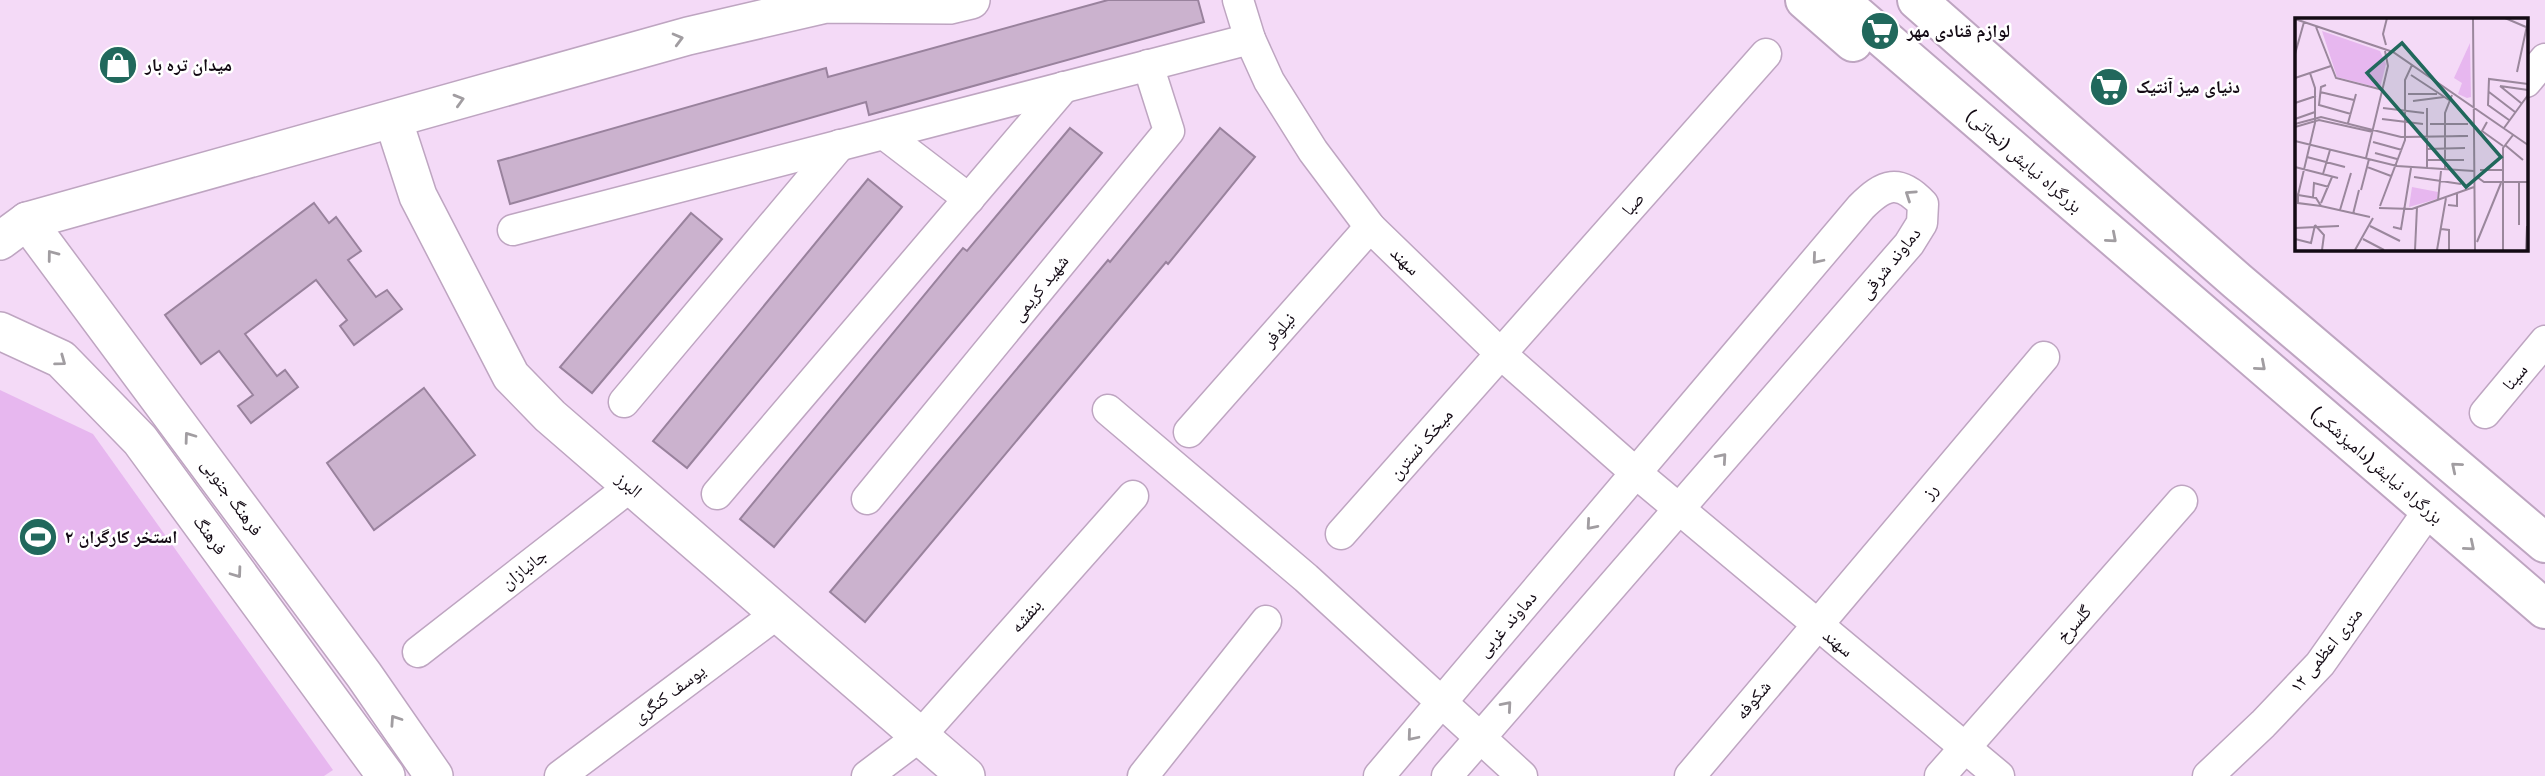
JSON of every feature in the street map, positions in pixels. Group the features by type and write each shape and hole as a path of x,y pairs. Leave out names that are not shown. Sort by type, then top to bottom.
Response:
{"highway":[{"path":"1805,0 2141,298 2209,321"},
{"name":"بزرگراه نیایش (نجاتی)","path":"1839,0 2209,321"},
{"path":"1917,0 2237,281 2541,537"},
{"path":"1943,0 2199,223 2237,281"},
{"name":"بزرگراه نیایش(دامپزشکی)","path":"2209,321 2545,609"}],"main road":[{"path":"9,226 688,36 826,4 950,5 971,0"},
{"name":"البرز","path":"393,118 418,197 511,376 550,416 966,776"},
{"name":"فرهنگ جنوبی","path":"9,226 364,675 426,764"},
{"name":"فرهنگ","path":"0,331 61,359 141,440 386,776"}],"street":[{"name":"سهند","path":"1238,0 1250,39 1269,81 1312,151 1370,227 1501,354 1678,510 1999,776"},
{"path":"513,230 1250,39"},
{"name":"صبا","path":"1501,354 1766,54"},
{"path":"2528,80 2545,60"},
{"name":"شهید کریمی","path":"867,499 1168,131 1148,65"},
{"path":"717,494 1064,87"},
{"path":"884,134 969,199"},
{"path":"624,402 840,145"},
{"name":"دماوند شرقی","path":"1636,473 1861,207 1877,191 1894,186 1911,192 1923,204 1923,223 1909,244 1678,510"},
{"name":"نیلوفر","path":"1189,432 1370,227"},
{"name":"سینا","path":"2485,413 2545,341"},
{"name":"میخک نسترن","path":"1341,534 1501,354"},
{"name":"رز","path":"1816,625 2044,357"},
{"path":"1108,410 1306,578 1522,776"},
{"name":"دماوند غربی","path":"1379,776 1636,473"},
{"name":"جانبازان","path":"418,652 631,486"},
{"name":"بنفشه","path":"867,776 920,736 1133,496"},
{"name":"گلسرخ","path":"1940,776 2182,500"},
{"path":"1447,776 1678,510"},
{"name":"۱۲ متری اعظمی","path":"2207,776 2263,724 2320,664 2429,510"},
{"name":"یوسف کنگری","path":"560,776 778,613"},
{"path":"1143,776 1266,621"},
{"name":"شکوفه","path":"1690,776 1816,625"},
{"path":"386,776 426,764"}],"shaded area":[{"path":"0,390 93,434 333,770 324,776 0,776"}],"building":[{"path":"1108,0 1198,0 1204,22 869,115 866,102 510,204 498,161 826,68 828,77"},
{"path":"1070,128 1102,153 774,547 740,519 963,248 967,251"},
{"path":"1220,128 1255,157 1168,264 1166,262 865,622 830,592"},
{"path":"868,179 902,207 687,468 653,441"},
{"path":"314,203 329,223 336,217 361,251 348,260 376,297 387,290 402,309 354,345 340,326 347,320 316,280 245,334 277,376 285,370 298,387 251,423 238,406 253,395 219,351 201,364 165,315"},
{"path":"691,213 722,239 592,393 560,367"},
{"path":"424,388 475,455 374,530 327,463"}],"place":[{"name":"لوازم قنادی مهر","path":"1880,31"},
{"name":"میدان تره بار","path":"118,65"},
{"name":"دنیای میز آنتیک","path":"2109,87"},
{"name":"استخر کارگران ۲","path":"38,537"}]}
